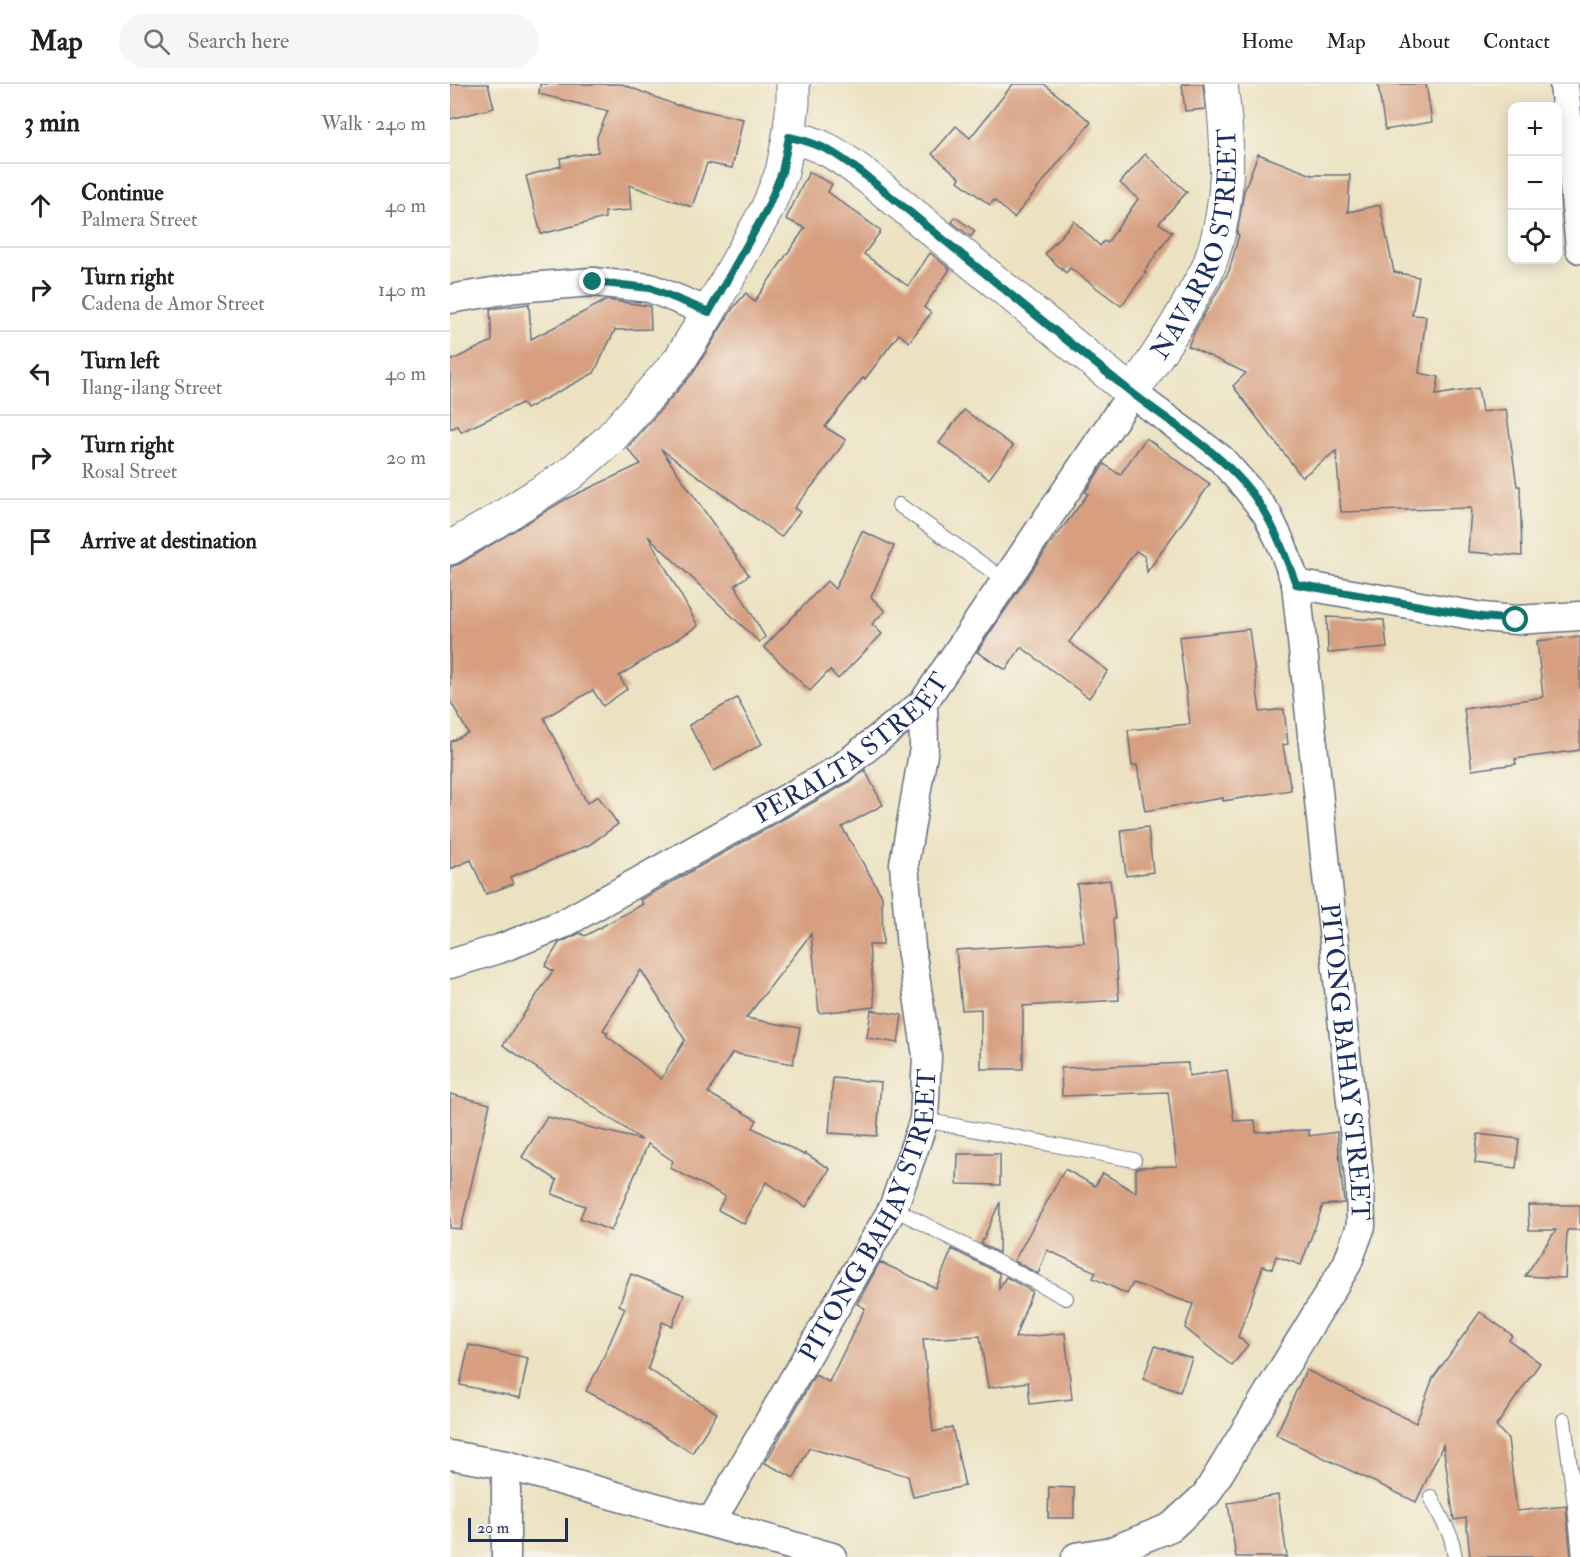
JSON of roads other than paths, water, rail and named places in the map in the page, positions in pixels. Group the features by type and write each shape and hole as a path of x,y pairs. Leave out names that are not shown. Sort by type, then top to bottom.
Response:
{"street":[{"path":"450,548 570,474 609,440 679,361 767,209 782,172 789,137 793,84"},
{"name":"NAVARRO STREET","path":"1132,393 1188,305 1211,261 1222,219 1228,168 1221,84"},
{"path":"1563,84 1579,237"},
{"path":"789,137 811,142 837,154 1132,393"},
{"path":"450,299 516,288 593,282 650,288 709,312"},
{"name":"PERALTA STREET","path":"450,964 499,949 562,924 841,768 923,704 1132,393"},
{"name":"PITONG BAHAY STREET","path":"1076,1557 1112,1554 1171,1527 1206,1495 1347,1264 1361,1226 1360,1186 1296,584 1282,545 1266,514 1246,487 1221,459 1132,393"},
{"path":"1296,584 1482,617 1516,620 1580,616"},
{"name":"PITONG BAHAY STREET","path":"711,1522 893,1208 924,1120 927,1056 911,948 904,864 924,748 923,704"},
{"path":"450,1455 506,1465 832,1557"},
{"path":"506,1465 506,1557"}],"lane":[{"path":"899,505 1006,581"},
{"path":"924,1120 1134,1160"},
{"path":"893,1208 1066,1298"},
{"path":"1564,1420 1580,1557"},
{"path":"1431,1497 1451,1537 1455,1557"}]}
